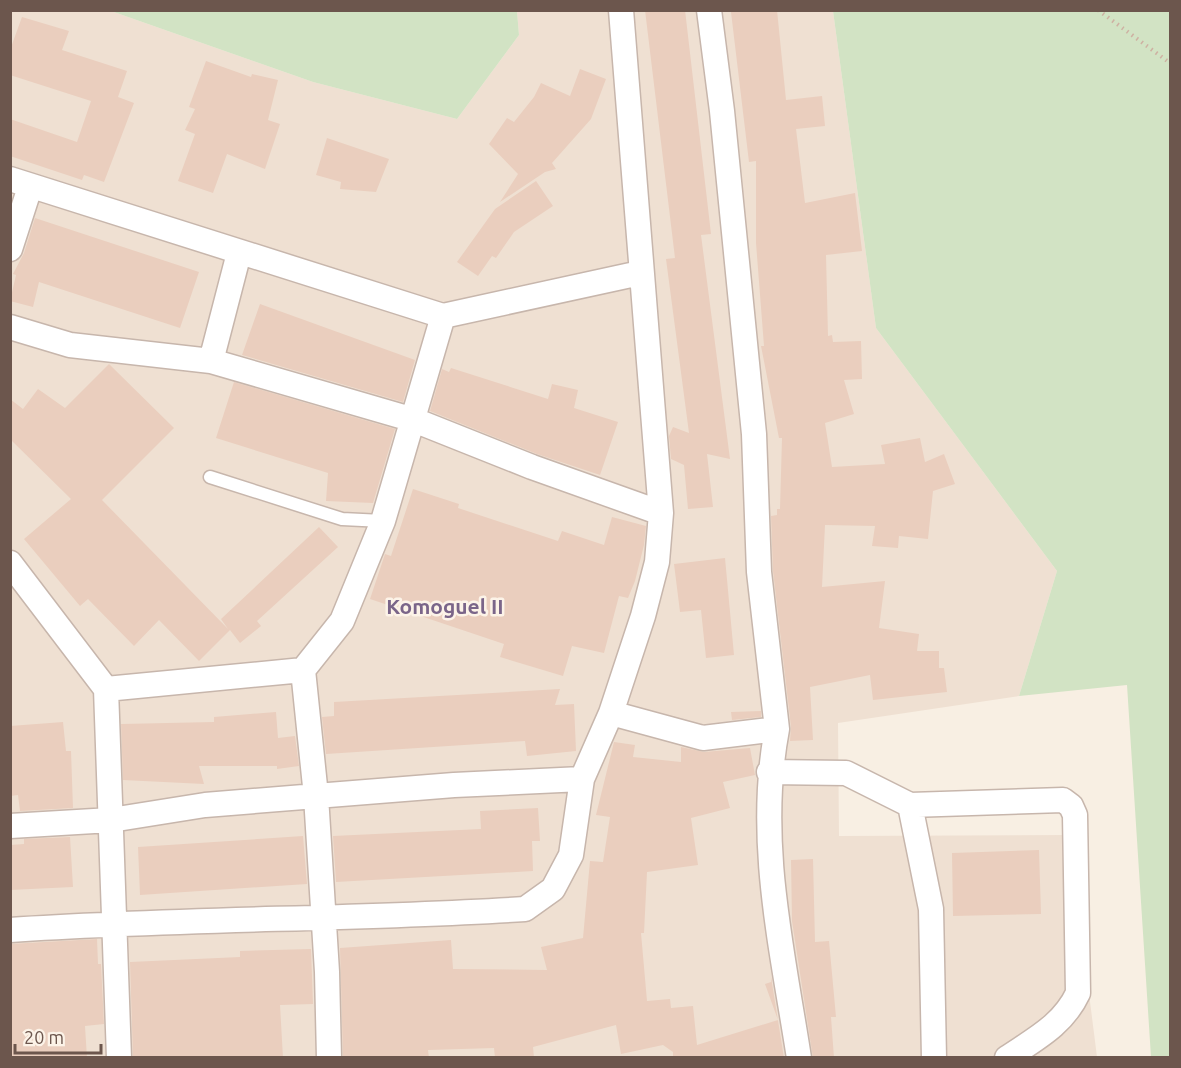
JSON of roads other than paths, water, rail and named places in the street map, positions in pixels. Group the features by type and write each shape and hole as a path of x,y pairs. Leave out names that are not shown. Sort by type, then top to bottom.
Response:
{"street":[{"path":"10,930 114,923 322,918 525,909 553,889 571,855 582,779 611,713 643,616 657,562 661,513 640,273 621,10"},
{"path":"709,10 723,111 754,434 759,572 777,729 769,772 772,898 799,1058"},
{"path":"10,249 20,183 443,316 640,273"},
{"path":"211,362 239,253"},
{"path":"329,1058 327,972 316,796 303,670 342,621 383,521 443,316"},
{"path":"10,327 70,345 211,362 414,420 532,467 661,513"},
{"path":"10,563 106,689 118,1058"},
{"path":"106,689 303,670"},
{"path":"611,713 703,738 777,729"},
{"path":"769,772 846,772 910,805 1063,801 1071,806 1075,815 1078,993 1070,1011 1050,1029 1007,1058"},
{"path":"10,826 111,820 205,806 454,784 582,779"},
{"path":"910,805 930,909 934,1058"}],"lane":[{"path":"210,477 342,519 383,521"}],"district":[{"name":"Komoguel II","path":"445,606"}]}
